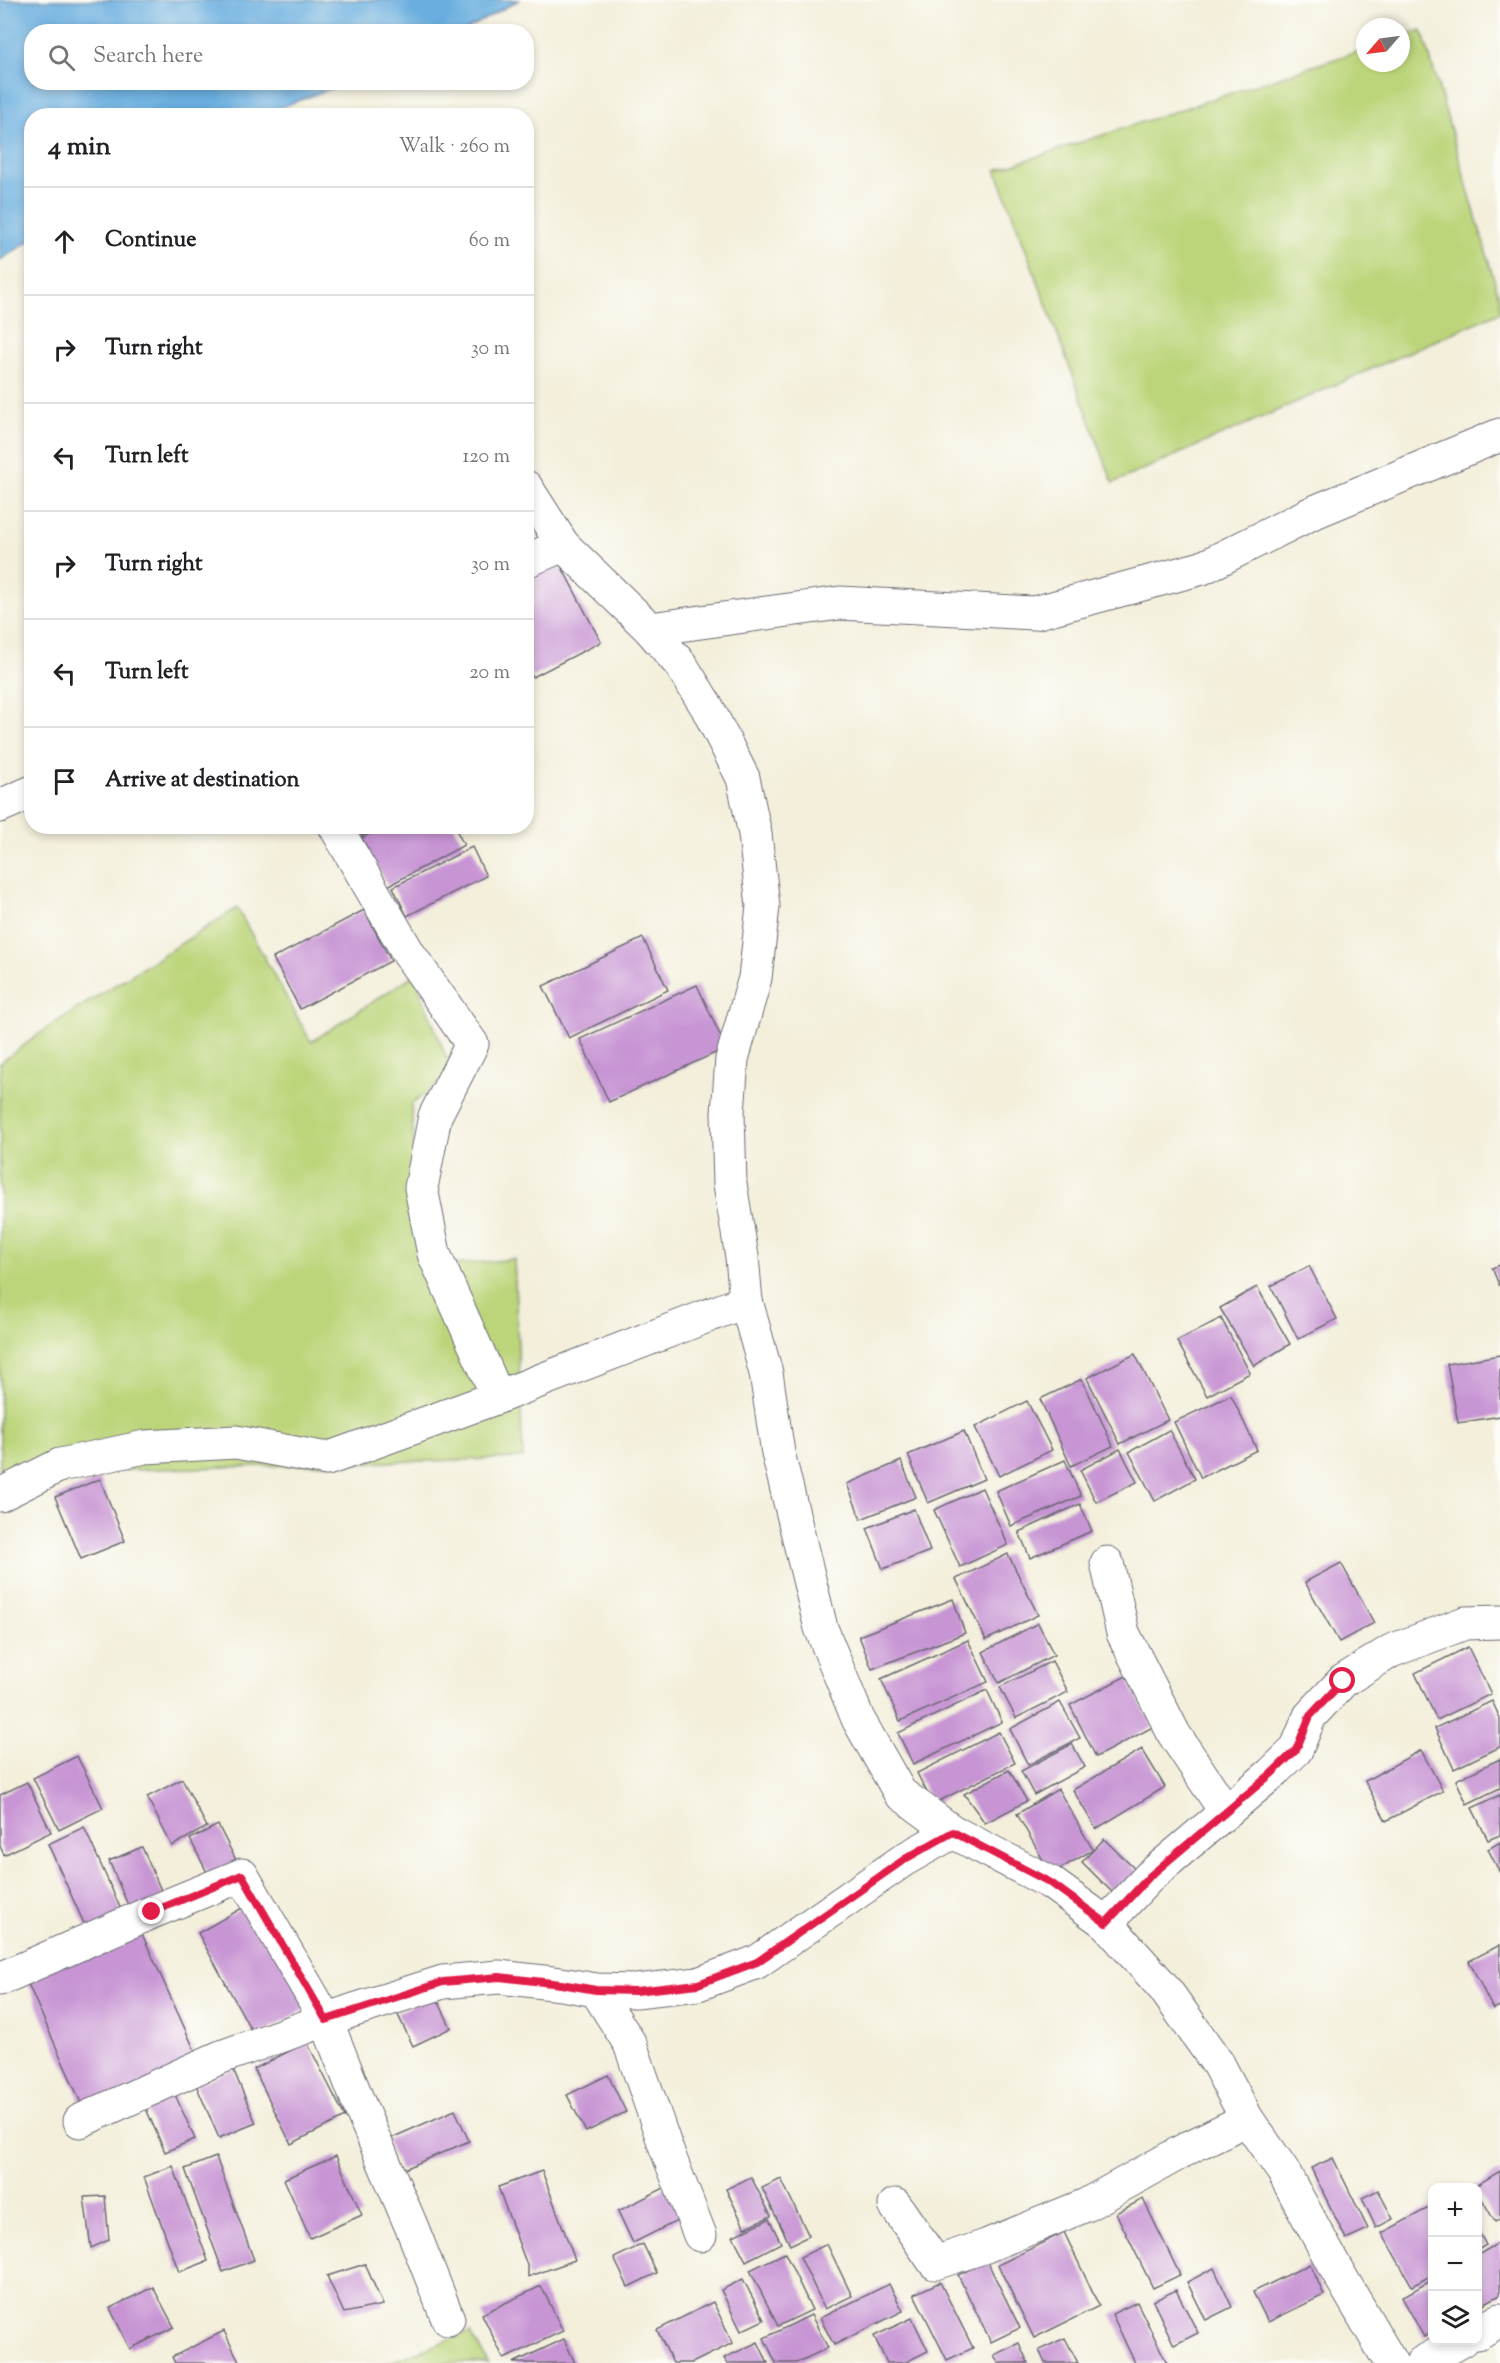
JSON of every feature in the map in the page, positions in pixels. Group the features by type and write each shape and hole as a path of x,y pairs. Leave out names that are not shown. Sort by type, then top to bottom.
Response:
{"street":[{"path":"650,629 840,603 1034,613 1202,567 1312,513 1500,435"},
{"path":"534,500 563,545 650,629 681,665 707,707 743,778 755,834 763,906 755,978 732,1059 728,1113 730,1184 742,1257 746,1301 766,1373 778,1453 821,1628 858,1719 900,1793 953,1832 1051,1883 1106,1923 1164,1988 1218,2064 1248,2120 1283,2171 1391,2363"},
{"path":"534,558 563,545"},
{"path":"0,806 24,796"},
{"path":"340,834 410,954 472,1044 435,1116 421,1188 434,1254 498,1397"},
{"path":"0,1495 60,1465 145,1447 236,1442 327,1459 498,1397 746,1301"},
{"path":"1107,1563 1123,1633 1174,1734 1226,1812"},
{"path":"1106,1923 1150,1876 1271,1774 1296,1750 1310,1716 1343,1681 1391,1651 1465,1623 1500,1622"},
{"path":"80,2121 221,2057 443,1982 499,1977 596,1990 636,1991 698,1984 757,1962 905,1859 953,1832"},
{"path":"0,1979 242,1875 326,2020 448,2319"},
{"path":"596,1990 630,2044 666,2148 700,2235"},
{"path":"895,2205 935,2263 986,2246 1086,2205 1190,2147 1248,2120"},
{"path":"1482,2331 1500,2320"},
{"path":"1422,2363 1454,2345"}],"green space":[{"path":"1422,30 1500,300 1500,312 1113,483 996,170 1356,52 1356,72 1410,72 1410,34"},
{"path":"237,908 311,1042 414,975 452,1072 411,1105 424,1268 514,1259 523,1458 0,1474 0,1063 50,1026"},
{"path":"470,2332 488,2363 388,2363"}],"water":[{"path":"0,0 519,0 476,24 24,24 24,90 327,90 279,108 24,108 24,245 0,260"}],"building":[{"path":"555,554 601,642 534,676 534,565"},
{"path":"369,834 458,834 464,845 388,886 362,838"},
{"path":"472,847 486,876 407,916 393,887"},
{"path":"364,910 391,961 300,1009 273,958"},
{"path":"643,938 668,990 569,1038 543,986"},
{"path":"697,985 726,1048 609,1102 580,1039"},
{"path":"1500,1265 1500,1287 1492,1268"},
{"path":"1309,1266 1337,1319 1298,1339 1271,1286"},
{"path":"1257,1287 1290,1344 1254,1366 1220,1308"},
{"path":"1221,1318 1250,1373 1207,1396 1177,1341"},
{"path":"1135,1354 1168,1420 1120,1444 1087,1378"},
{"path":"1500,1355 1500,1416 1458,1423 1447,1364"},
{"path":"1082,1379 1113,1446 1071,1466 1040,1399"},
{"path":"1231,1395 1257,1450 1201,1478 1174,1422"},
{"path":"1027,1401 1052,1450 999,1476 975,1427"},
{"path":"1169,1430 1195,1479 1155,1501 1129,1452"},
{"path":"964,1431 984,1479 928,1503 908,1455"},
{"path":"1120,1449 1137,1482 1096,1502 1080,1470"},
{"path":"1065,1460 1081,1496 1011,1526 996,1491"},
{"path":"901,1461 916,1497 861,1519 847,1484"},
{"path":"100,1479 125,1541 81,1559 55,1497"},
{"path":"982,1488 1008,1545 960,1567 934,1510"},
{"path":"1080,1504 1092,1531 1030,1558 1019,1532"},
{"path":"914,1509 930,1551 883,1569 867,1528"},
{"path":"1008,1554 1038,1615 986,1640 956,1579"},
{"path":"1341,1563 1374,1623 1339,1642 1305,1582"},
{"path":"953,1599 965,1633 872,1669 859,1636"},
{"path":"1038,1623 1054,1655 999,1683 983,1652"},
{"path":"968,1640 988,1682 900,1721 881,1679"},
{"path":"1468,1647 1491,1694 1437,1720 1415,1673"},
{"path":"1052,1661 1068,1692 1016,1718 1000,1687"},
{"path":"1126,1676 1153,1727 1096,1757 1070,1705"},
{"path":"987,1690 1002,1722 913,1764 898,1733"},
{"path":"1492,1701 1500,1718 1500,1747 1454,1769 1435,1728"},
{"path":"1060,1702 1080,1738 1028,1765 1010,1729"},
{"path":"999,1732 1015,1763 933,1804 917,1773"},
{"path":"1072,1744 1085,1767 1034,1795 1021,1771"},
{"path":"1142,1749 1165,1787 1096,1829 1073,1790"},
{"path":"1421,1750 1443,1791 1386,1821 1365,1781"},
{"path":"77,1756 103,1808 59,1830 33,1778"},
{"path":"1500,1759 1500,1788 1467,1804 1456,1780"},
{"path":"1009,1770 1027,1801 985,1823 964,1794"},
{"path":"182,1779 207,1827 172,1846 147,1797"},
{"path":"27,1782 51,1832 4,1855 0,1846 0,1795"},
{"path":"1058,1789 1093,1850 1051,1874 1017,1814"},
{"path":"1500,1795 1500,1835 1488,1840 1472,1808"},
{"path":"218,1825 239,1866 211,1880 190,1839"},
{"path":"84,1827 123,1914 87,1930 48,1844"},
{"path":"1104,1839 1145,1879 1122,1902 1082,1862"},
{"path":"1500,1842 1500,1873 1488,1849"},
{"path":"142,1847 164,1897 131,1912 109,1861"},
{"path":"251,1903 309,2007 255,2037 198,1933"},
{"path":"138,1925 199,2060 85,2112 25,1977"},
{"path":"1500,1945 1500,2006 1493,2009 1469,1961"},
{"path":"435,1994 451,2028 413,2046 397,2013"},
{"path":"307,2042 345,2117 291,2144 254,2069"},
{"path":"233,2069 256,2123 219,2138 196,2085"},
{"path":"608,2075 626,2112 586,2132 567,2095"},
{"path":"173,2090 195,2139 165,2152 143,2102"},
{"path":"455,2110 469,2141 400,2171 387,2140"},
{"path":"336,2156 362,2215 310,2238 284,2179"},
{"path":"216,2157 254,2260 223,2272 185,2169"},
{"path":"1333,2158 1368,2229 1346,2239 1311,2168"},
{"path":"173,2166 208,2261 179,2272 144,2177"},
{"path":"542,2171 575,2260 528,2277 528,2268 498,2187"},
{"path":"1500,2171 1500,2219 1495,2222 1482,2199 1480,2183"},
{"path":"751,2177 771,2216 745,2228 726,2189"},
{"path":"781,2179 809,2236 790,2245 762,2188"},
{"path":"672,2184 687,2216 633,2243 618,2211"},
{"path":"1378,2190 1393,2219 1376,2228 1362,2198"},
{"path":"105,2196 109,2240 91,2248 84,2197"},
{"path":"1143,2199 1180,2275 1153,2288 1116,2213"},
{"path":"1428,2208 1428,2277 1412,2286 1382,2233"},
{"path":"769,2219 781,2243 746,2261 733,2236"},
{"path":"1064,2232 1099,2306 1034,2338 998,2265"},
{"path":"1500,2242 1500,2295 1482,2305 1482,2291 1482,2253"},
{"path":"643,2244 657,2273 628,2287 614,2258"},
{"path":"827,2244 852,2296 825,2309 800,2257"},
{"path":"785,2253 812,2310 778,2326 750,2270"},
{"path":"987,2261 1020,2328 991,2342 958,2275"},
{"path":"365,2264 383,2305 344,2313 327,2276"},
{"path":"1310,2264 1324,2295 1268,2322 1253,2292"},
{"path":"1214,2268 1232,2307 1206,2320 1187,2282"},
{"path":"743,2279 764,2320 741,2331 721,2290"},
{"path":"940,2282 973,2348 947,2360 914,2294"},
{"path":"1428,2282 1428,2334 1424,2337 1402,2297"},
{"path":"889,2284 903,2311 834,2345 820,2318"},
{"path":"541,2286 563,2331 504,2359 482,2314"},
{"path":"153,2287 174,2327 130,2349 110,2308"},
{"path":"1176,2290 1198,2333 1174,2345 1153,2301"},
{"path":"713,2302 733,2343 692,2363 673,2363 657,2330"},
{"path":"1137,2302 1167,2363 1135,2363 1112,2314"},
{"path":"811,2315 828,2348 796,2363 776,2363 764,2338"},
{"path":"912,2318 928,2351 904,2363 887,2363 874,2336"},
{"path":"224,2331 240,2363 175,2363 172,2357"},
{"path":"1065,2338 1078,2363 1045,2363 1039,2350"},
{"path":"564,2339 575,2363 513,2363"},
{"path":"758,2342 768,2363 727,2363 724,2358"},
{"path":"1019,2343 1028,2363 998,2363 994,2355"}],"route":[{"path":"152,1912 242,1875 326,2020 443,1982 499,1977 596,1990 636,1991 698,1984 757,1962 905,1859 953,1832 1051,1883 1106,1923 1150,1876 1271,1774 1296,1750 1310,1716 1343,1681"}]}
